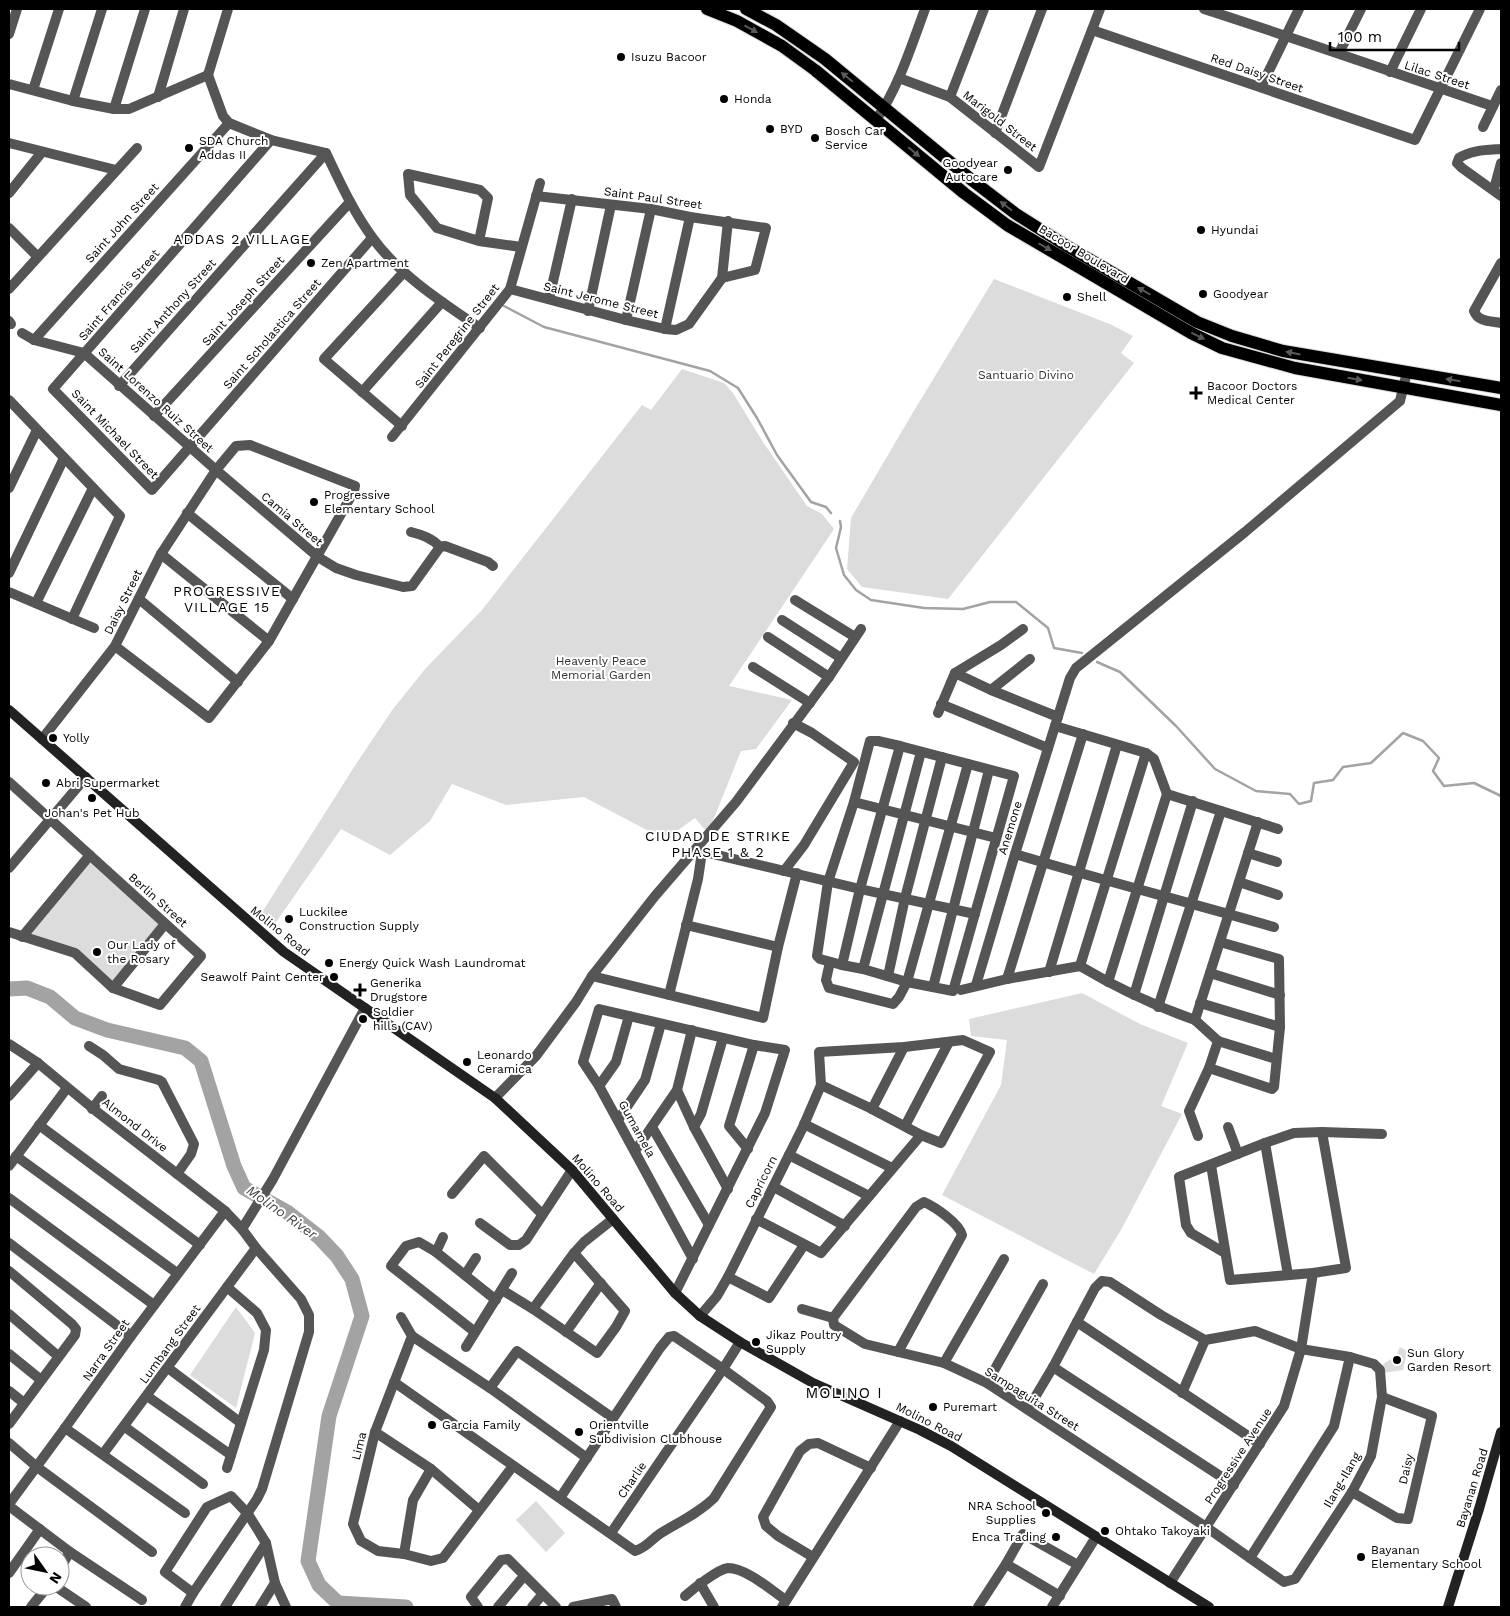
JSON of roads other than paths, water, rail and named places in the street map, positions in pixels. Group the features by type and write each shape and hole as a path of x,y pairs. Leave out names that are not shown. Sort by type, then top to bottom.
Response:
{"main road":[{"name":"Bacoor Boulevard","path":"707,9 737,21 782,46 815,70 964,193 1007,225 1191,333 1222,348 1295,368 1501,405"},
{"name":"Bacoor Boulevard","path":"746,9 776,25 825,59 1016,214 1077,253 1197,322 1232,336 1284,351 1501,388"},
{"name":"Molino Road","path":"9,710 284,952 495,1098 572,1170 675,1292 700,1316 740,1342 813,1383 900,1421 951,1446 1209,1607"},
{"name":"Bayanan Road","path":"1448,1607 1501,1433"}],"street":[{"path":"9,34 17,9"},
{"path":"33,90 59,9"},
{"path":"73,101 102,9"},
{"path":"114,109 145,9"},
{"path":"158,97 184,9"},
{"path":"228,9 208,75 223,116 229,123 271,140 326,153 350,202 372,238 404,272 442,302 480,328"},
{"path":"876,120 899,78 925,9"},
{"path":"950,97 984,9"},
{"path":"995,133 1042,9"},
{"name":"Marigold Street","path":"899,78 950,97 1039,167 1100,9"},
{"name":"Lilac Street","path":"1204,9 1286,35 1492,106"},
{"path":"1261,87 1299,9"},
{"path":"1339,53 1361,9"},
{"path":"1390,72 1422,9"},
{"path":"1440,88 1480,9"},
{"name":"Red Daisy Street","path":"1092,30 1414,140 1440,88"},
{"path":"9,84 73,101 114,109 129,109 208,75"},
{"path":"1483,127 1501,90"},
{"name":"Saint John Street","path":"34,340 229,123"},
{"name":"Saint Francis Street","path":"84,353 271,140"},
{"path":"9,143 116,170"},
{"path":"9,289 137,148"},
{"path":"1501,149 1464,154 1457,163 1497,193 1501,162"},
{"path":"9,193 42,152"},
{"name":"Saint Anthony Street","path":"119,386 326,153"},
{"path":"479,241 488,198 480,190 408,174 410,195 437,228 479,241 521,247"},
{"name":"Saint Peregrine Street","path":"392,437 510,289 540,184"},
{"name":"Saint Paul Street","path":"536,196 651,208 766,228 755,270 722,278"},
{"path":"549,299 572,199"},
{"name":"Saint Joseph Street","path":"154,416 350,202"},
{"path":"588,311 611,205"},
{"path":"626,320 651,208"},
{"path":"665,329 690,216"},
{"path":"722,278 728,221"},
{"path":"9,228 37,256"},
{"name":"Saint Scholastica Street","path":"190,447 372,238"},
{"path":"1501,263 1498,273 1474,311 1479,319 1501,323"},
{"path":"402,426 324,359 404,272"},
{"name":"Saint Jerome Street","path":"510,289 588,311 676,330 690,324 722,278"},
{"path":"362,392 442,302"},
{"name":"Saint Lorenzo Ruiz Street","path":"22,333 34,340 84,353 216,470"},
{"name":"Saint Michael Street","path":"84,353 53,388 152,490 190,447"},
{"path":"1404,388 1407,372"},
{"name":"Anemone","path":"976,985 1056,722 1070,678 1076,668 1245,532 1400,401 1404,388"},
{"path":"9,400 120,516 72,619"},
{"path":"9,488 38,430"},
{"name":"Daisy Street","path":"42,738 115,646 160,554 216,470 236,446 250,445 355,486 318,557"},
{"path":"9,573 64,458"},
{"name":"Camia Street","path":"115,646 209,718 269,641 318,557 216,470"},
{"path":"36,604 93,488"},
{"path":"188,513 293,598"},
{"path":"411,532 425,536 436,542 440,547"},
{"path":"318,557 336,568 356,575 404,587 412,586 440,547 445,546 488,562 493,566"},
{"path":"160,554 269,641"},
{"path":"9,592 94,628"},
{"path":"138,599 238,682"},
{"path":"495,1098 536,1056 576,1002 592,976 655,896 699,851 829,677 858,633 795,600"},
{"path":"782,620 841,658"},
{"path":"1023,630 955,673 940,709 1048,748"},
{"path":"768,637 829,677"},
{"path":"991,690 1030,659"},
{"path":"753,667 810,703"},
{"path":"955,673 1083,734 1146,754 1154,759 1167,794 1108,982"},
{"path":"784,871 804,845 854,762 812,733 793,723"},
{"path":"1007,979 1083,734"},
{"path":"870,741 900,746 1014,776 953,990 907,982 863,969 830,962 817,956 828,882 854,802 870,741"},
{"path":"1049,972 1117,745"},
{"path":"842,965 860,889 900,746"},
{"path":"863,969 921,752"},
{"path":"1080,966 1146,754"},
{"path":"888,976 905,898 942,757"},
{"path":"830,962 826,980 829,988 893,1004 899,997 907,982 927,903 968,764"},
{"path":"933,987 989,770"},
{"path":"9,868 86,777"},
{"name":"Berlin Street","path":"11,788 51,819 201,956 160,1005 113,988"},
{"path":"1167,794 1278,829"},
{"path":"854,802 996,838"},
{"path":"1134,995 1193,802"},
{"path":"1158,1007 1222,811"},
{"path":"1195,1020 1258,822"},
{"path":"699,851 797,873 828,882 975,914"},
{"path":"669,995 698,878 699,851"},
{"path":"1248,853 1277,862"},
{"path":"1015,854 1274,927"},
{"path":"22,937 90,855"},
{"path":"592,976 762,1018 797,873"},
{"path":"1239,882 1278,895"},
{"path":"9,932 76,953 113,988 165,924"},
{"path":"686,924 778,947"},
{"path":"1209,1068 1272,1089 1274,1086 1280,1028 1279,959 1220,942"},
{"path":"961,990 976,985 1080,966 1158,1007 1195,1020 1218,1041 1276,1059"},
{"path":"1210,973 1280,995"},
{"path":"1200,1003 1280,1028"},
{"path":"242,1229 272,1179 365,1008"},
{"name":"Gumamela","path":"628,1016 599,1009 583,1062 618,1120 693,1259"},
{"path":"599,1086 616,1062 628,1016 754,1045 785,1050 765,1113 675,1292"},
{"path":"618,1120 645,1080 661,1024"},
{"path":"635,1151 676,1090 692,1030"},
{"path":"694,1127 701,1114 723,1038"},
{"path":"821,1085 921,1135 941,1143 990,1052 963,1040 904,1047 872,1109"},
{"path":"1198,1136 1189,1111 1209,1068 1218,1041"},
{"path":"905,1126 949,1042"},
{"name":"Almond Drive","path":"9,1044 38,1063 92,1109 224,1211 242,1229 300,1299 308,1315 309,1332 262,1489 248,1514 193,1593 186,1607"},
{"path":"748,1149 729,1126 754,1045"},
{"path":"89,1046 119,1069 162,1082 194,1144 191,1154 177,1174"},
{"name":"Capricorn","path":"700,1316 728,1277 804,1124 821,1085 819,1052 904,1047"},
{"path":"9,1096 38,1063"},
{"path":"9,1166 67,1088"},
{"path":"676,1090 728,1189"},
{"path":"92,1109 102,1096"},
{"path":"804,1124 892,1168"},
{"path":"39,1125 200,1245"},
{"path":"652,1127 710,1225"},
{"path":"1228,1127 1238,1154"},
{"path":"1210,1165 1230,1280 1313,1273 1346,1268 1322,1132"},
{"path":"1225,1253 1192,1234 1186,1225 1179,1177 1294,1133 1382,1134"},
{"path":"756,1219 821,1253 921,1135"},
{"path":"1265,1143 1288,1275"},
{"path":"789,1155 869,1196"},
{"path":"16,1156 177,1273"},
{"path":"452,1194 484,1156 542,1214"},
{"path":"480,1224 510,1245 518,1245 526,1240 572,1170"},
{"path":"774,1187 845,1226"},
{"path":"9,1198 154,1305"},
{"path":"802,1309 833,1318 916,1207 924,1202 961,1228 962,1235 898,1352"},
{"name":"Narra Street","path":"9,1505 224,1211"},
{"path":"533,1309 574,1253 584,1242 613,1219"},
{"path":"436,1252 443,1237"},
{"path":"476,1332 390,1266 406,1246 420,1242 436,1252 496,1300"},
{"path":"9,1243 131,1336"},
{"path":"728,1277 769,1298 804,1245"},
{"name":"Lumbang Street","path":"103,1454 256,1248"},
{"path":"502,1290 597,1353 625,1311 574,1253"},
{"path":"464,1275 476,1258"},
{"path":"944,1363 1004,1259"},
{"path":"9,1271 76,1329 75,1335 9,1424"},
{"path":"466,1347 512,1273"},
{"name":"Progressive Avenue","path":"1170,1583 1284,1406 1301,1349 1313,1273"},
{"path":"1028,1409 1095,1288 1102,1281 1110,1282 1161,1315 1205,1340 1182,1393"},
{"path":"566,1332 601,1283"},
{"path":"987,1383 1043,1284"},
{"path":"226,1468 264,1350 266,1330 257,1313 227,1287"},
{"path":"9,1314 58,1356"},
{"path":"401,1318 412,1336 490,1388 587,1458"},
{"name":"Sampaguita Street","path":"833,1318 834,1325 864,1344 944,1363 987,1383 1206,1527 1284,1582 1290,1582"},
{"path":"1077,1322 1260,1444"},
{"name":"Ilang-Ilang","path":"1205,1340 1254,1331 1301,1349 1350,1357 1374,1364 1380,1370 1382,1397 1371,1456 1352,1492 1295,1579 1290,1582"},
{"name":"Lima","path":"412,1336 375,1432 353,1524 361,1541 378,1552 404,1554 431,1561 442,1558 479,1510"},
{"path":"394,1382 513,1466 635,1550 645,1548 658,1535 709,1502 771,1407 767,1401 723,1369 674,1336 669,1337 560,1498"},
{"name":"Charlie","path":"612,1533 740,1342"},
{"path":"490,1388 517,1350 613,1418"},
{"path":"9,1354 41,1380"},
{"path":"1250,1558 1334,1426 1350,1357"},
{"path":"1053,1366 1234,1485"},
{"path":"168,1368 241,1423"},
{"path":"9,1391 24,1403"},
{"path":"147,1396 231,1456"},
{"name":"Daisy","path":"1352,1492 1397,1518 1408,1518 1432,1416 1382,1397"},
{"path":"684,1596 700,1583 726,1568 741,1570 784,1604 900,1421"},
{"path":"124,1427 203,1484"},
{"path":"65,1428 185,1513"},
{"path":"375,1432 431,1470 479,1510 513,1466"},
{"path":"9,1443 37,1467 152,1552"},
{"path":"814,1557 778,1536 766,1526 763,1517 800,1451 809,1444 818,1443 870,1468"},
{"path":"404,1554 412,1500 431,1470"},
{"path":"193,1593 165,1572 208,1506 231,1496 248,1514 266,1542 275,1583 286,1607"},
{"path":"9,1505 62,1546"},
{"path":"9,1573 40,1529"},
{"path":"978,1607 1006,1564 1022,1534 1078,1565"},
{"path":"1052,1607 1096,1537"},
{"path":"226,1607 266,1542"},
{"path":"70,1552 142,1600"},
{"path":"478,1607 471,1597 501,1560 508,1559 556,1607"},
{"path":"1006,1564 1060,1596"},
{"path":"498,1607 524,1576"},
{"path":"260,1607 275,1583"},
{"path":"700,1583 714,1607"},
{"path":"532,1607 542,1595"},
{"path":"31,1607 40,1596"},
{"path":"69,1596 86,1607"},
{"path":"573,1607 614,1603"}],"waterway":[{"path":"504,306 544,327 710,371 738,388 777,455 811,502 826,507 831,513"},
{"path":"840,521 841,527 836,548 844,575 856,590 871,600 924,608 963,609 990,602 1016,602 1048,628 1054,648 1082,653"},
{"path":"1097,662 1120,672 1176,726 1215,769 1256,791 1290,794 1299,804 1311,801 1314,783 1333,780 1343,767 1371,763 1403,733 1423,741 1439,758 1433,771 1444,786 1474,783 1501,796"},
{"name":"Molino River","path":"9,989 27,988 50,997 75,1018 107,1030 185,1048 201,1061 234,1166 244,1188 287,1212 319,1237 337,1256 352,1279 362,1316 329,1416 308,1561 319,1585 338,1603 406,1607"}],"place":[{"name":"Isuzu Bacoor","path":"621,57"},
{"name":"Honda","path":"724,99"},
{"name":"BYD","path":"770,129"},
{"name":"Bosch Car Service","path":"815,138"},
{"name":"SDA Church Addas II","path":"189,148"},
{"name":"Goodyear Autocare","path":"1008,170"},
{"name":"Hyundai","path":"1201,230"},
{"name":"Zen Apartment","path":"311,263"},
{"name":"Goodyear","path":"1203,294"},
{"name":"Shell","path":"1067,297"},
{"name":"Bacoor Doctors Medical Center","path":"1196,393"},
{"name":"Progressive Elementary School","path":"314,502"},
{"name":"Yolly","path":"53,738"},
{"name":"Abri Supermarket","path":"46,783"},
{"name":"Johan's Pet Hub","path":"92,798"},
{"name":"Luckilee Construction Supply","path":"289,919"},
{"name":"Our Lady of the Rosary","path":"97,952"},
{"name":"Energy Quick Wash Laundromat","path":"329,963"},
{"name":"Seawolf Paint Center","path":"334,977"},
{"name":"Generika Drugstore","path":"360,990"},
{"name":"Soldier hills (CAV)","path":"363,1019"},
{"name":"Leonardo Ceramica","path":"467,1062"},
{"name":"Jikaz Poultry Supply","path":"756,1342"},
{"name":"Sun Glory Garden Resort","path":"1397,1360"},
{"name":"Puremart","path":"933,1407"},
{"name":"Garcia Family","path":"432,1425"},
{"name":"Orientville Subdivision Clubhouse","path":"579,1432"},
{"name":"NRA School Supplies","path":"1046,1513"},
{"name":"Ohtako Takoyaki","path":"1105,1531"},
{"name":"Enca Trading","path":"1056,1537"},
{"name":"Bayanan Elementary School","path":"1361,1557"}],"district":[{"name":"ADDAS 2 VILLAGE","path":"242,239"},
{"name":"PROGRESSIVE VILLAGE 15","path":"227,600"},
{"name":"CIUDAD DE STRIKE PHASE 1 & 2","path":"718,844"},
{"name":"MOLINO I","path":"844,1393"}],"park label":[{"name":"Santuario Divino","path":"1026,375"},
{"name":"Heavenly Peace Memorial Garden","path":"601,668"}]}
